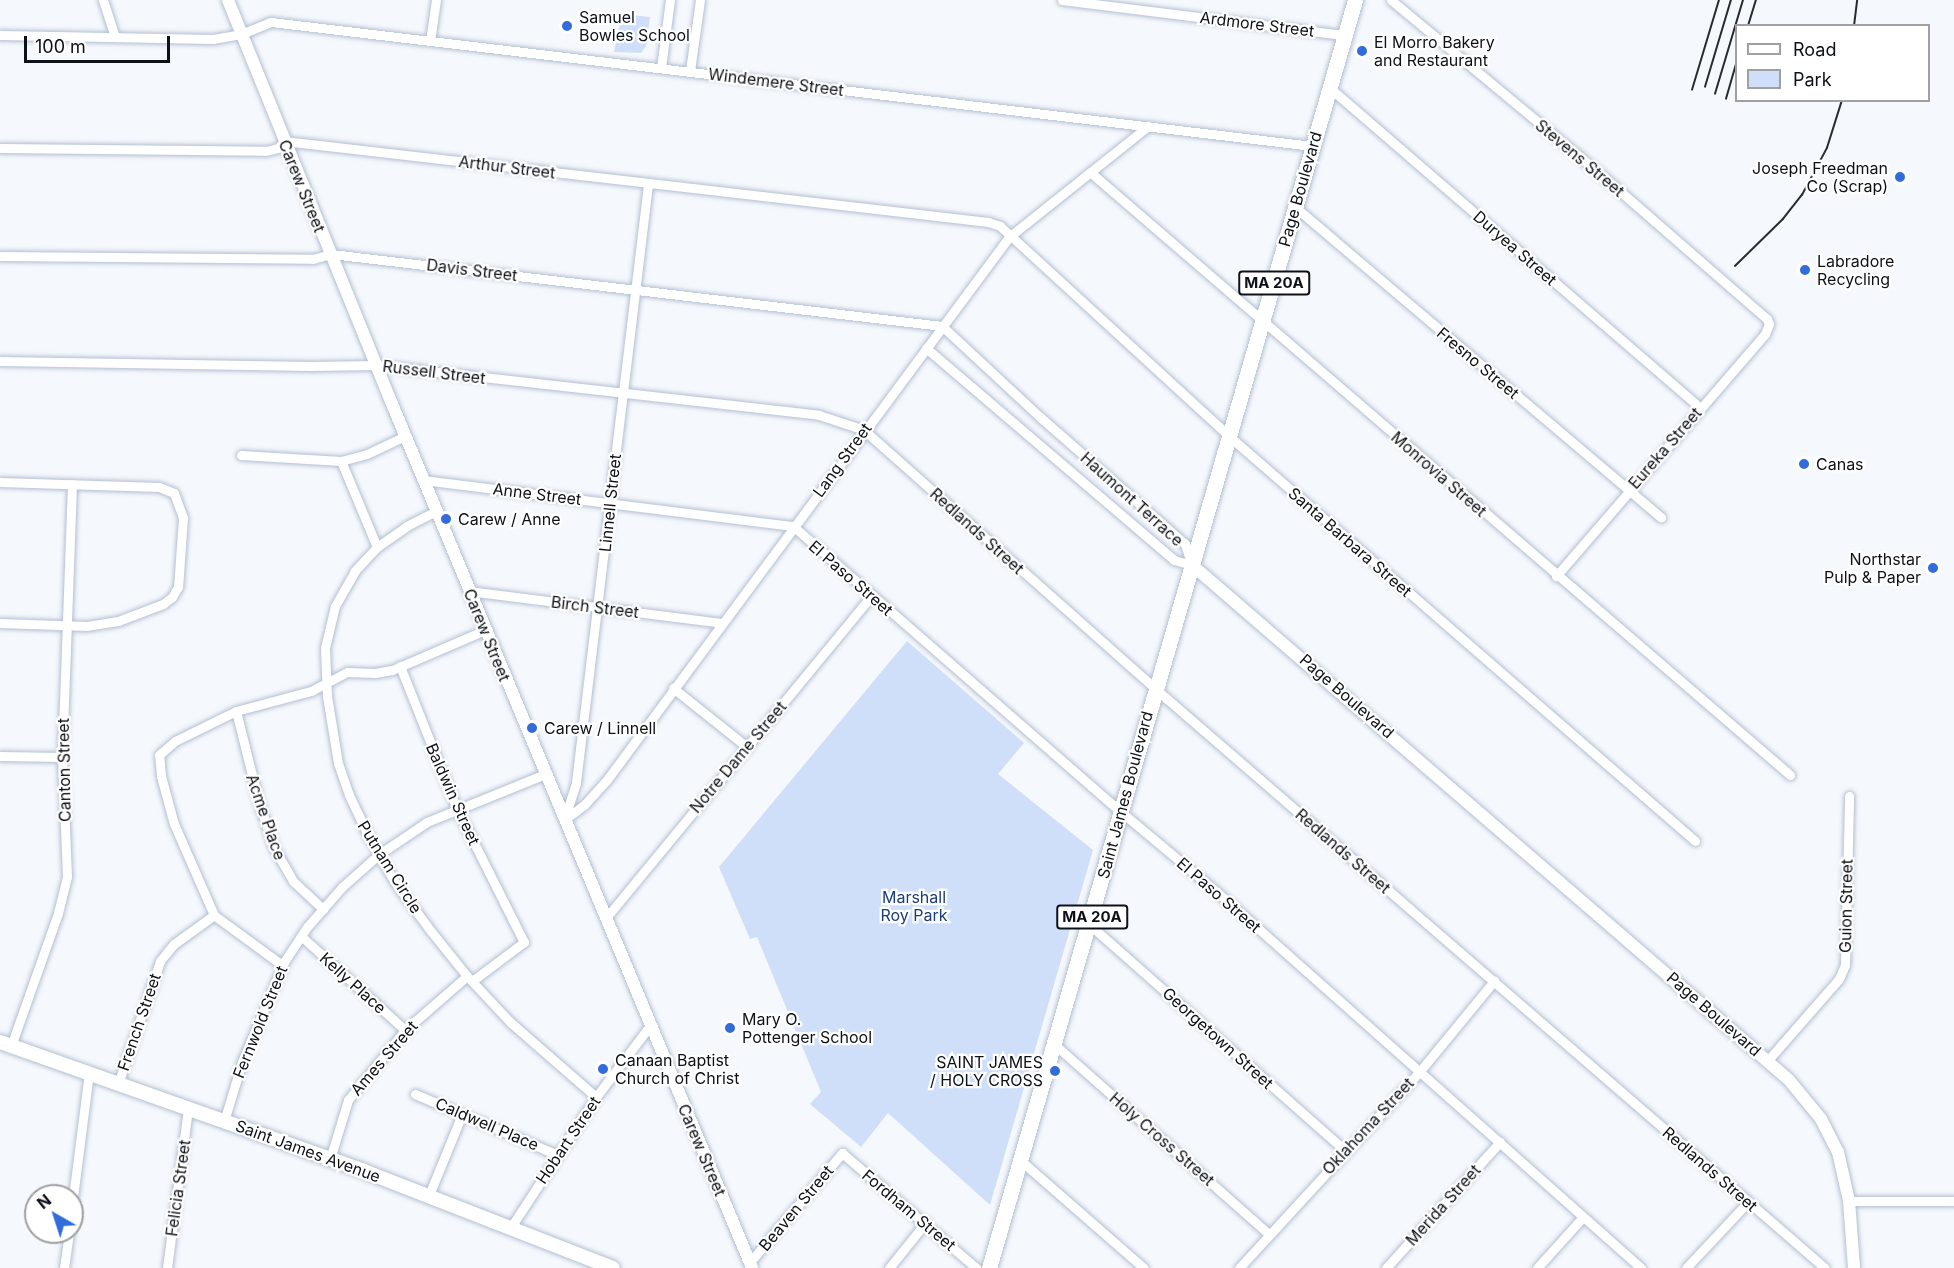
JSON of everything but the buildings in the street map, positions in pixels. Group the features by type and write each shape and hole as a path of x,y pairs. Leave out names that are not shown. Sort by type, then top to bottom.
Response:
{"main road":[{"name":"Page Boulevard","path":"1192,565 1355,0"},
{"name":"Saint James Boulevard","path":"988,1268 1090,925 1120,811 1192,565"},
{"name":"Saint James Avenue","path":"6,1044 429,1195 613,1268"}],"street":[{"path":"103,0 115,37"},
{"name":"Carew Street","path":"228,0 649,1027 751,1265"},
{"path":"430,41 436,0"},
{"path":"661,68 670,0"},
{"path":"690,71 700,0"},
{"name":"Ardmore Street","path":"1062,0 1345,35"},
{"name":"Stevens Street","path":"1391,0 1591,166 1767,319"},
{"name":"Windemere Street","path":"0,34 213,39 241,34 271,22 1312,146"},
{"name":"Duryea Street","path":"1331,89 1699,407"},
{"name":"Lang Street","path":"564,820 585,804 606,781 864,429 1009,237 1148,126"},
{"name":"Arthur Street","path":"0,148 266,151 278,148 284,141 988,222 1000,226 1009,237"},
{"name":"Monrovia Street","path":"1090,172 1556,576 1790,775"},
{"name":"Linnell Street","path":"564,820 576,782 648,184"},
{"name":"Fresno Street","path":"1295,207 1661,517"},
{"name":"Santa Barbara Street","path":"1009,237 1230,437 1695,841"},
{"name":"Davis Street","path":"0,256 313,259 331,254 942,326"},
{"name":"Eureka Street","path":"1556,576 1699,407 1765,334 1769,324 1767,319"},
{"name":"Haumont Terrace","path":"942,326 1057,432 1185,543 1192,565"},
{"name":"Haumont Terrace","path":"926,348 1174,560 1192,565"},
{"name":"Russell Street","path":"0,361 376,365 819,415 864,429"},
{"name":"Redlands Street","path":"864,429 1155,688 1825,1268"},
{"path":"1044,448 1057,432"},
{"path":"241,455 341,461 367,454 405,436"},
{"path":"341,461 377,547"},
{"name":"Anne Street","path":"423,480 793,526"},
{"path":"0,482 145,485 164,488 174,493 183,518 179,580 177,591 170,600 118,621 87,626 0,623"},
{"name":"Canton Street","path":"6,1044 58,913 67,876 62,757 72,484"},
{"name":"Putnam Circle","path":"436,511 393,534 377,547 356,572 335,606 325,648 331,730 338,763 358,816 378,855 412,905 469,979 510,1022 596,1097"},
{"name":"El Paso Street","path":"793,526 1120,811 1217,892 1641,1268"},
{"name":"Page Boulevard","path":"1192,565 1768,1060 1808,1100 1838,1152 1849,1201 1854,1268"},
{"name":"Birch Street","path":"469,591 721,623"},
{"name":"Notre Dame Street","path":"605,919 871,596"},
{"path":"282,965 214,915 183,846 168,805 159,755 175,741 236,711 310,691 347,672 383,672 485,630"},
{"name":"Baldwin Street","path":"400,666 457,809 513,920"},
{"path":"673,688 747,747"},
{"name":"Acme Place","path":"236,711 253,783 274,848 294,882 323,909"},
{"path":"0,756 62,757"},
{"name":"Fernwold Street","path":"224,1120 242,1062 282,965 301,936 342,887 378,855 427,822 545,774"},
{"name":"Guion Street","path":"1768,1060 1839,979 1845,965 1849,796"},
{"name":"French Street","path":"118,1084 160,961 174,944 214,915"},
{"name":"Ames Street","path":"330,1159 347,1102 405,1030 469,979 524,942 513,920"},
{"name":"Georgetown Street","path":"1090,925 1345,1151"},
{"name":"Kelly Place","path":"301,936 405,1030"},
{"name":"Oklahoma Street","path":"1239,1268 1420,1071 1494,981"},
{"name":"Hobart Street","path":"511,1227 596,1097 649,1027"},
{"name":"Holy Cross Street","path":"1054,1044 1269,1234"},
{"path":"75,1184 89,1073"},
{"name":"Caldwell Place","path":"415,1094 558,1155"},
{"name":"Felicia Street","path":"167,1268 188,1108"},
{"path":"429,1195 462,1114"},
{"name":"Merida Street","path":"1386,1268 1500,1142"},
{"name":"Beaven Street","path":"751,1265 842,1153"},
{"name":"Fordham Street","path":"842,1153 926,1222 976,1268"},
{"path":"1020,1160 1144,1268"},
{"path":"1849,1201 1954,1201"},
{"path":"1686,1268 1748,1202"},
{"path":"1538,1268 1582,1218"},
{"path":"889,1268 926,1222"},
{"path":"64,1268 67,1244"}],"green space":[{"path":"622,14 650,17 646,46 641,53 614,52"},
{"name":"Marshall Roy Park","path":"907,641 1024,743 998,774 1093,850 990,1205 888,1113 861,1147 810,1104 821,1092 757,937 750,939 719,867"}],"tram line":[{"path":"1692,90 1719,0"},
{"path":"1705,87 1731,0"},
{"path":"1736,24 1743,0"},
{"path":"1749,24 1756,0"},
{"path":"1854,24 1857,0"},
{"path":"1715,94 1735,27"},
{"path":"1726,99 1735,68"},
{"path":"1735,266 1783,219 1802,195 1827,148 1841,102"}],"place":[{"name":"Samuel Bowles School","path":"567,26"},
{"name":"El Morro Bakery and Restaurant","path":"1362,51"},
{"name":"Joseph Freedman Co (Scrap)","path":"1900,177"},
{"name":"Labradore Recycling","path":"1805,270"},
{"name":"Canas","path":"1804,464"},
{"name":"Carew / Anne","path":"446,519"},
{"name":"Northstar Pulp & Paper","path":"1933,568"},
{"name":"Carew / Linnell","path":"532,728"},
{"name":"Mary O. Pottenger School","path":"730,1028"},
{"name":"Canaan Baptist Church of Christ","path":"603,1069"},
{"name":"SAINT JAMES / HOLY CROSS","path":"1055,1071"}]}
